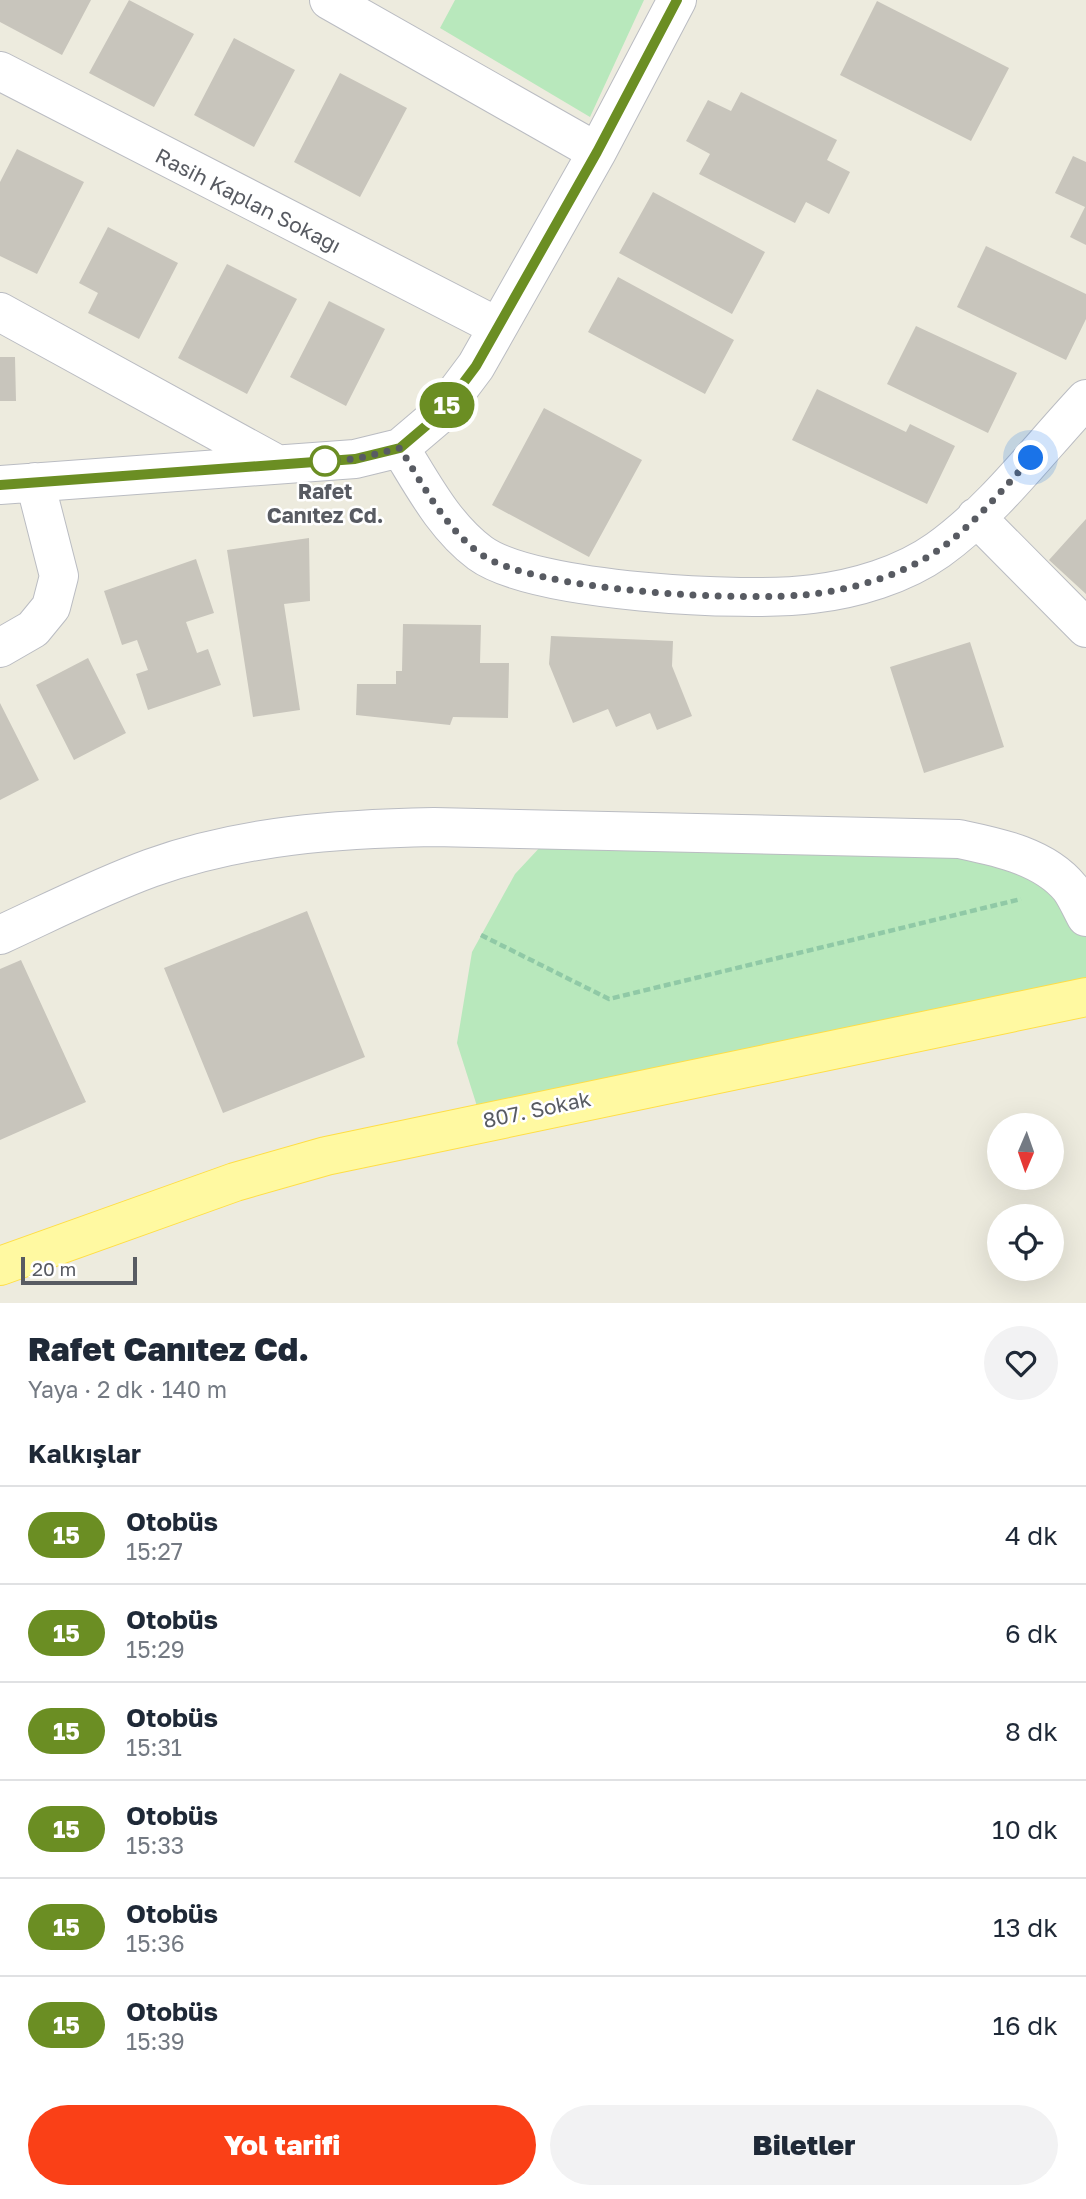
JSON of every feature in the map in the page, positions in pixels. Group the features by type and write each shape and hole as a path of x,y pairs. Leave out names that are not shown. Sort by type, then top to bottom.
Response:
{"main road":[{"name":"807. Sokak","path":"0,1266 235,1182 326,1156 1086,997"}],"street":[{"path":"329,0 597,152"},
{"path":"0,648 33,629 51,607 59,576 17,483 355,459 400,448 440,414 476,366 597,152 677,0"},
{"name":"Rasih Kaplan Sokağı","path":"0,71 498,327"},
{"path":"0,312 275,463"},
{"path":"400,448 442,516 479,553 530,576 601,586 755,596 811,594 852,587 896,572 936,551 976,517 1086,399"},
{"path":"976,517 1086,628"},
{"path":"0,935 89,893 151,868 244,842 360,828 434,827 960,839 1006,849 1041,866 1078,902"}],"path":[{"path":"481,935 608,999 1078,902"}],"green space":[{"path":"455,0 644,0 590,117 440,28"},
{"path":"556,830 1006,849 1086,917 1086,997 482,1122 457,1043 472,952 515,874"}],"building":[{"path":"0,0 91,0 62,55 0,22"},
{"path":"129,0 194,34 154,107 89,73"},
{"path":"877,1 1009,68 971,141 840,75"},
{"path":"234,38 295,70 254,147 194,115"},
{"path":"340,73 407,108 360,197 294,162"},
{"path":"741,92 837,140 827,160 850,172 829,214 806,202 795,223 699,174 710,154 686,141 708,100 731,111"},
{"path":"17,149 84,182 37,274 0,256 0,182"},
{"path":"1073,156 1086,162 1086,245 1070,237 1085,207 1055,193"},
{"path":"653,192 765,252 732,314 619,253"},
{"path":"108,227 178,263 139,339 88,313 98,293 79,283"},
{"path":"986,246 1086,294 1086,319 1066,360 957,307"},
{"path":"227,264 297,299 247,394 178,358"},
{"path":"618,277 734,340 705,394 588,332"},
{"path":"329,301 385,329 346,406 290,377"},
{"path":"916,326 1017,373 988,433 887,384"},
{"path":"0,357 15,357 16,401 0,401"},
{"path":"817,389 906,432 910,424 955,446 927,504 792,440"},
{"path":"544,408 642,460 589,557 492,505"},
{"path":"1086,519 1086,594 1049,560"},
{"path":"309,538 310,601 284,604 300,710 253,717 227,550"},
{"path":"196,559 214,613 186,622 197,653 208,649 221,685 148,710 136,674 148,670 137,640 122,645 104,591"},
{"path":"403,624 481,625 480,663 509,663 508,718 453,717 450,725 356,715 357,684 396,684 396,671 402,671"},
{"path":"551,636 673,641 672,666 692,716 657,730 650,713 616,727 608,709 573,723 549,664"},
{"path":"970,642 1004,747 924,773 890,667"},
{"path":"88,658 126,733 74,760 36,685"},
{"path":"0,703 39,780 0,800"},
{"path":"307,911 365,1057 223,1113 164,968"},
{"path":"21,960 86,1102 0,1140 0,969"}],"bus line":[{"name":"15","path":"0,485 355,459 400,448 440,414 476,366 597,152 677,0"}],"place":[{"name":"Rafet Canıtez Cd.","path":"325,461"}],"route":[{"path":"325,461 355,459 400,448 442,516 479,553 530,576 612,587 755,596 811,594 852,587 896,572 936,551 976,517 1031,458"}]}
